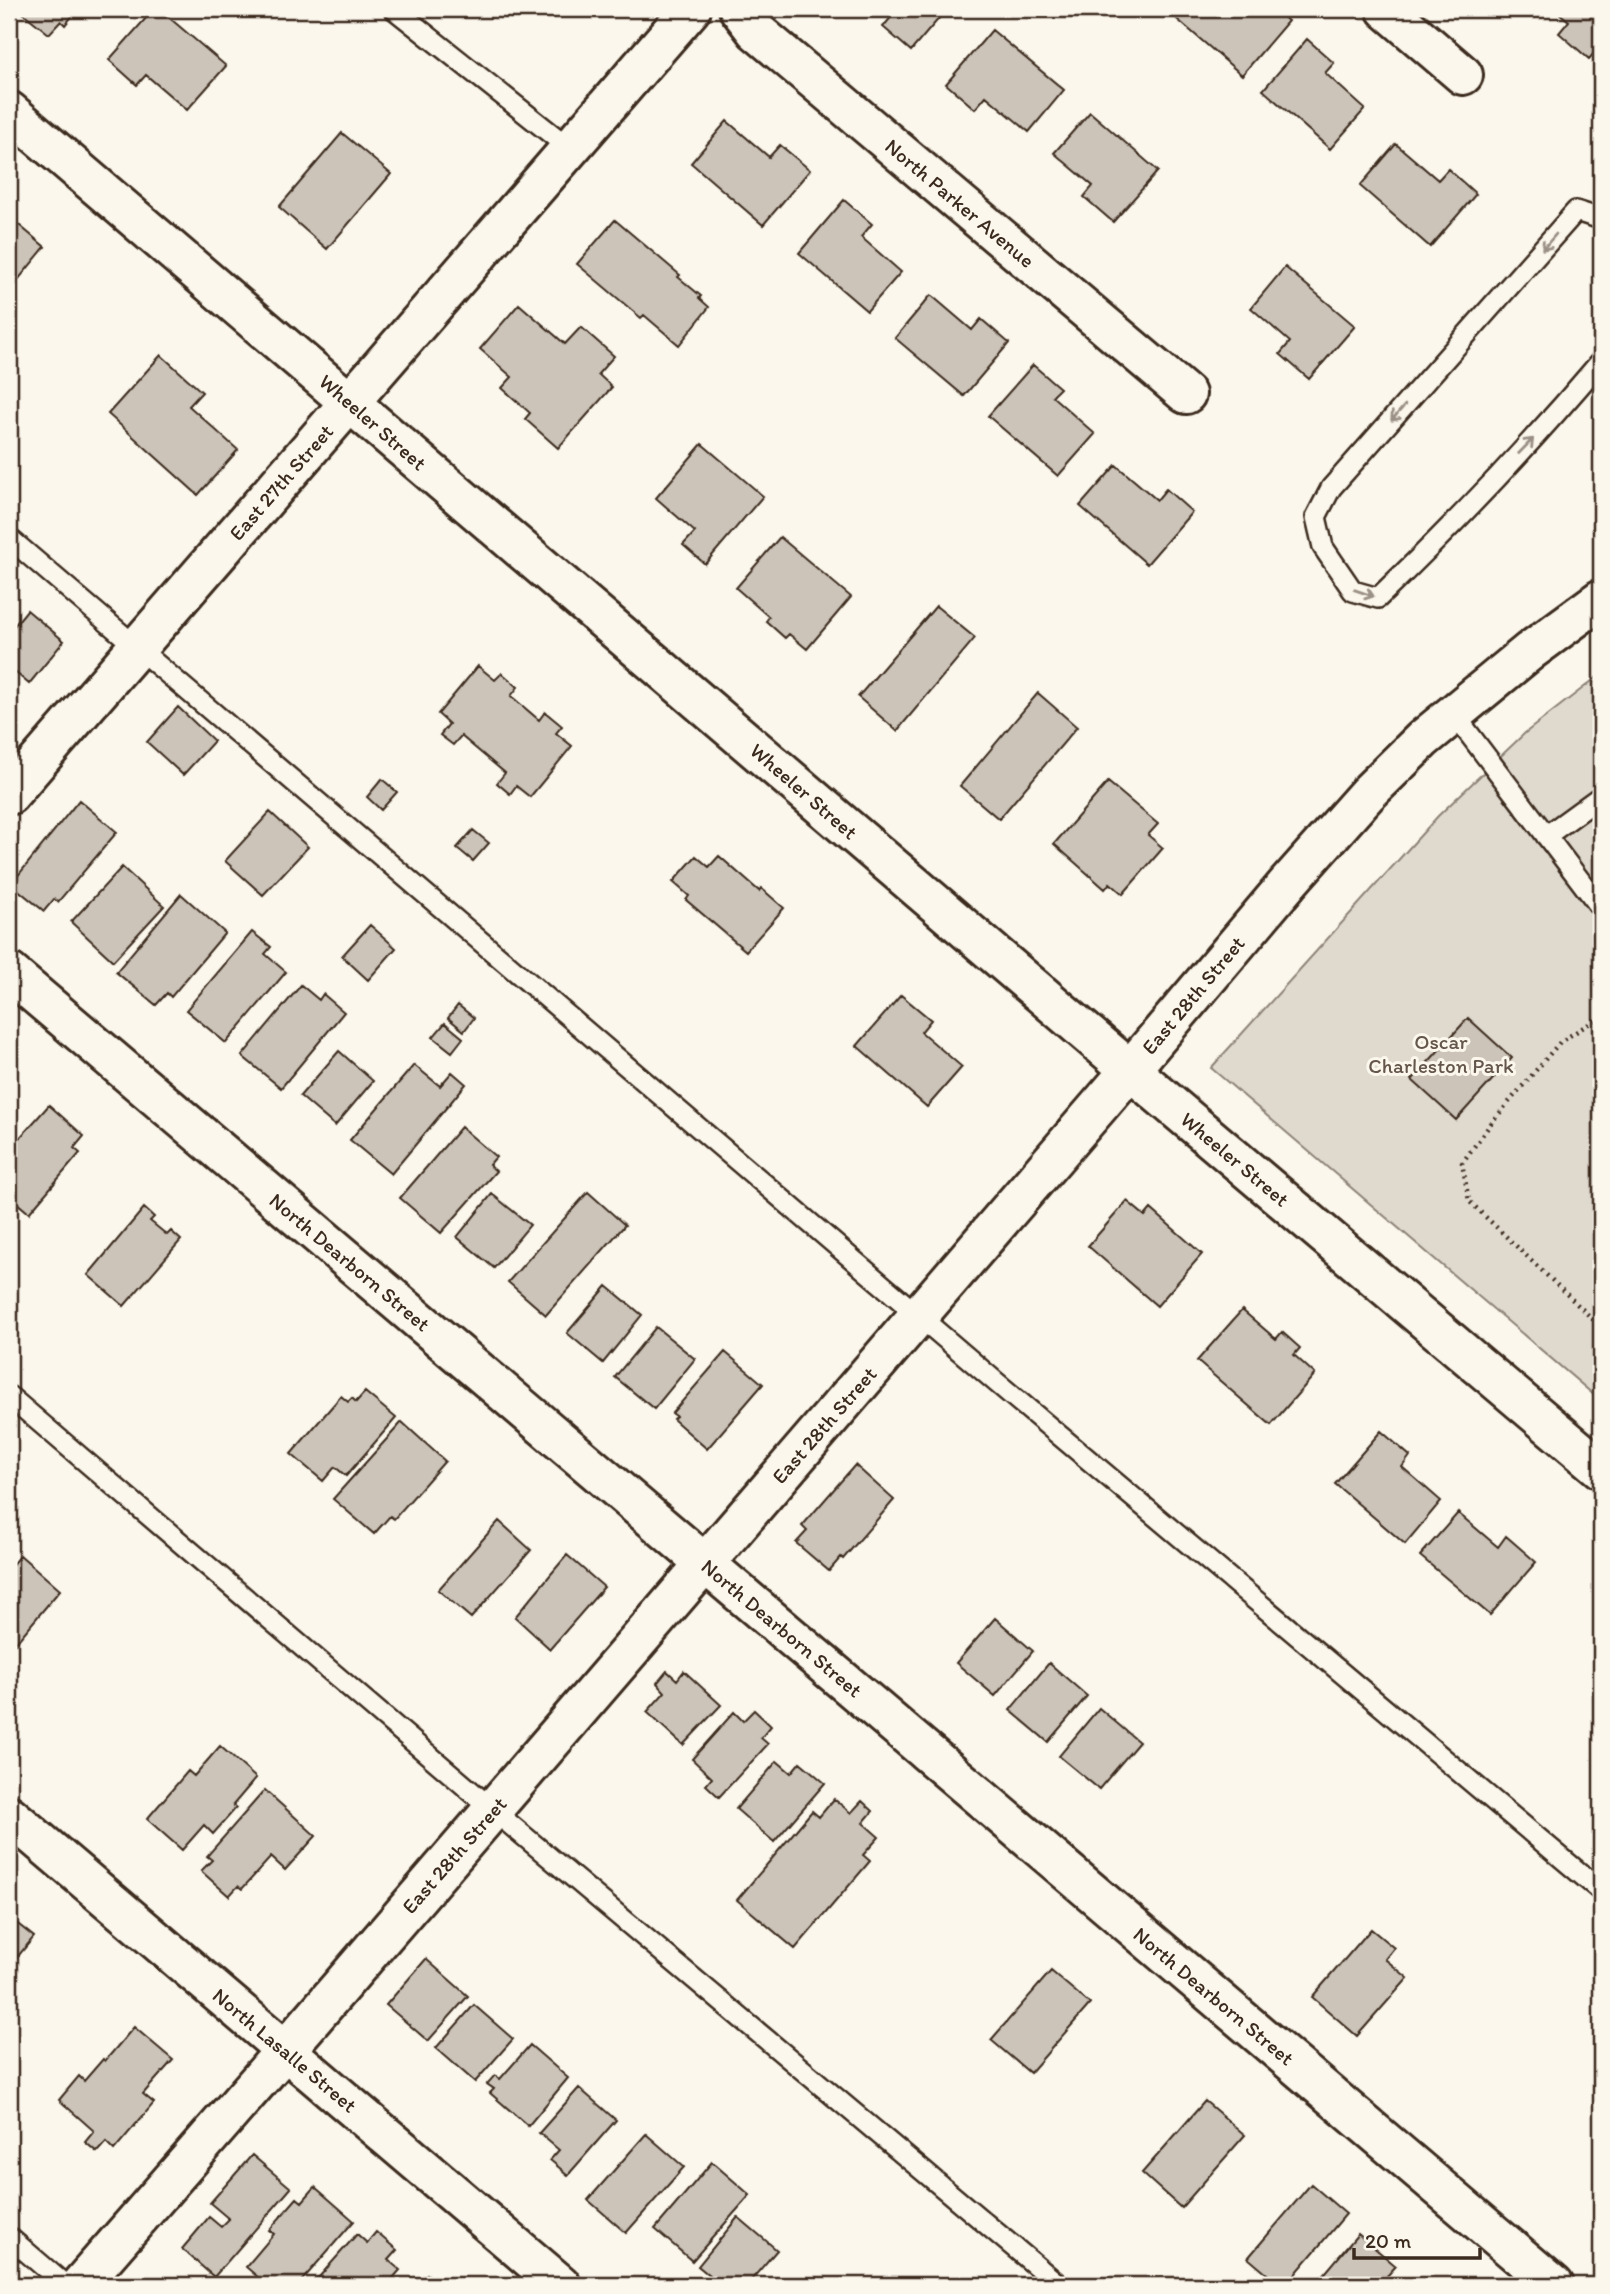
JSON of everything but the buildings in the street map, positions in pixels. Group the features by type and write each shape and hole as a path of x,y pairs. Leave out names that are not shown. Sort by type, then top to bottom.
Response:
{"street":[{"name":"East 27th Street","path":"9,795 691,9"},
{"name":"North Parker Avenue","path":"739,9 756,31 1185,394"},
{"path":"1386,9 1463,75"},
{"name":"Wheeler Street","path":"9,111 1130,1070 1601,1469"},
{"name":"East 28th Street","path":"79,2285 493,1810 1367,794 1423,739 1530,651 1601,599"},
{"name":"North Dearborn Street","path":"9,972 1555,2285"},
{"name":"North Lasalle Street","path":"9,1815 561,2285"}],"lane":[{"path":"394,9 569,148"},
{"path":"1601,219 1576,211 1331,488 1316,517 1324,547 1353,591 1378,598 1422,556 1535,437 1601,361"},
{"path":"9,538 919,1316 1601,1891"},
{"path":"1454,714 1601,908"},
{"path":"1546,836 1601,796"},
{"path":"9,1396 493,1810 1059,2285"},
{"path":"9,2237 65,2285"}],"path":[{"path":"1601,1016 1560,1042 1492,1122 1462,1163 1469,1200 1601,1327"}],"green space":[{"name":"Oscar Charleston Park","path":"1601,674 1601,1401 1211,1068 1438,816 1525,733"}]}
